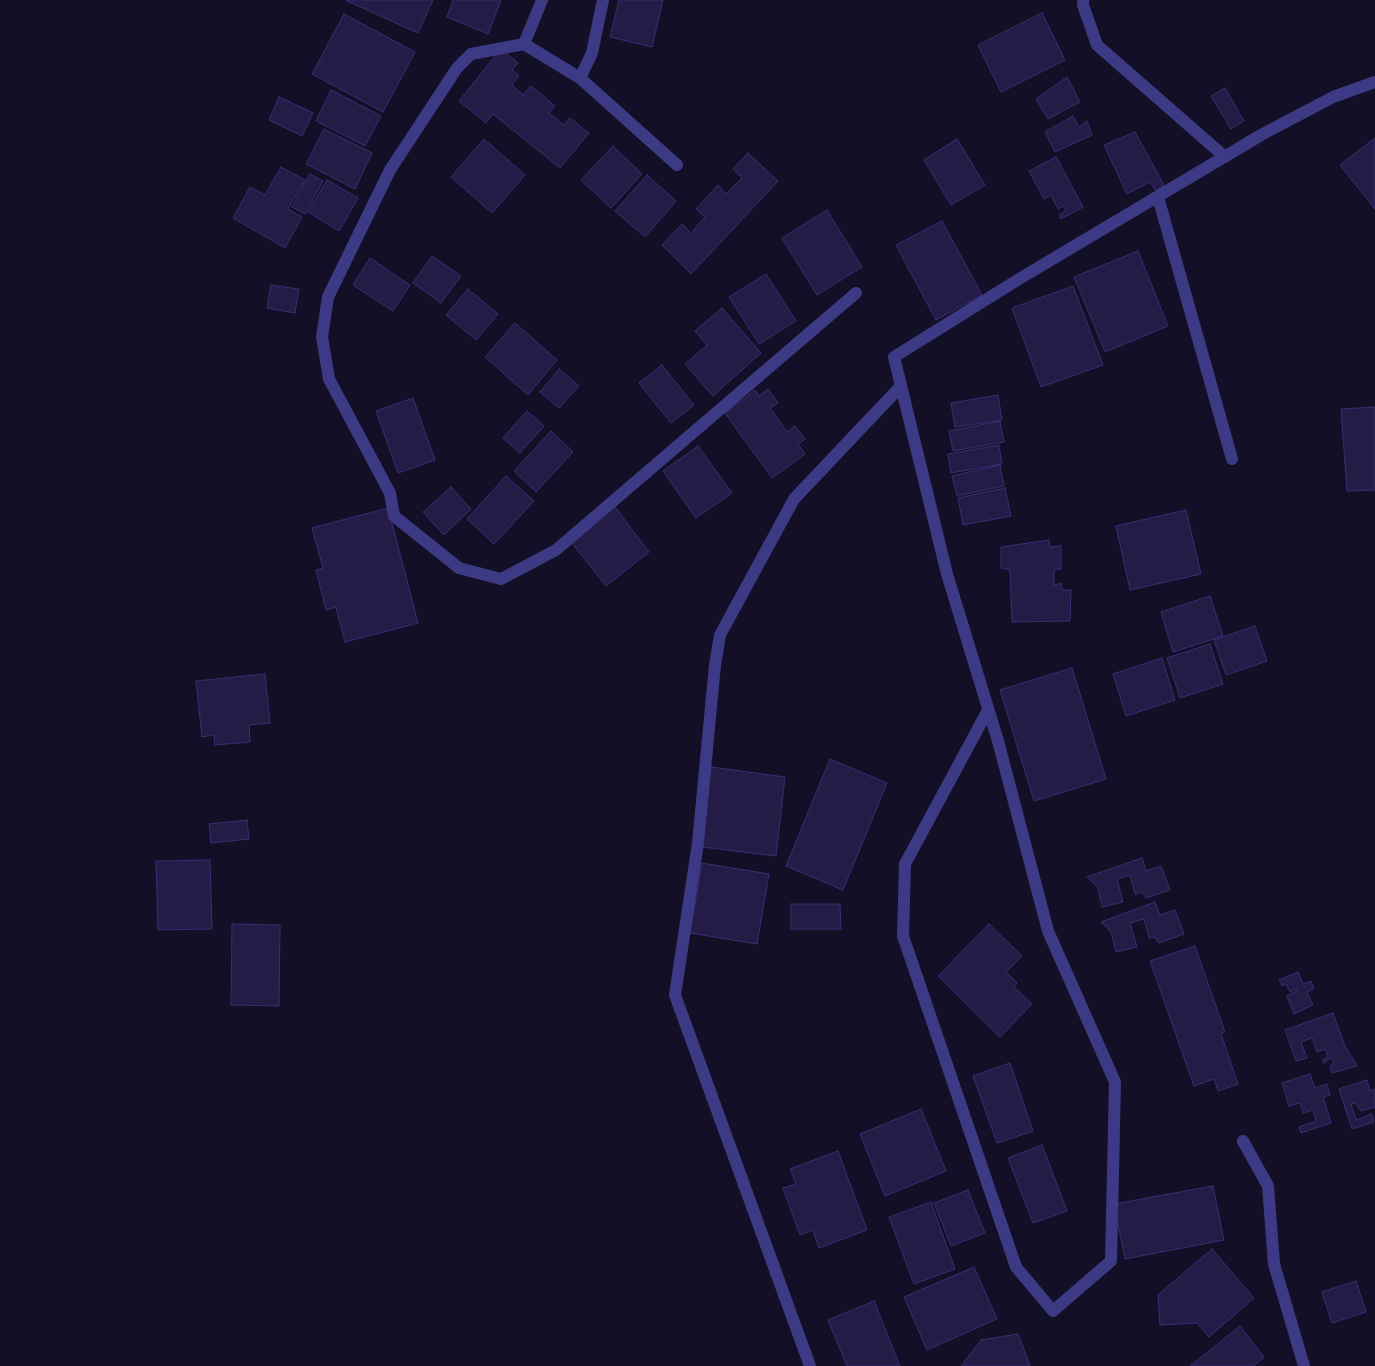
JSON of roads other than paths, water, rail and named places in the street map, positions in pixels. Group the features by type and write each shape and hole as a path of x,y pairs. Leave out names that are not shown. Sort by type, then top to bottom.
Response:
{"street":[{"path":"524,44 542,0"},
{"path":"580,78 592,53 603,0"},
{"path":"1083,0 1083,5 1098,45 1225,157"},
{"path":"677,165 580,78 524,44 471,54 457,68 390,170 328,297 322,337 328,378 390,493 394,516 459,568 501,579 556,550 856,294"},
{"path":"988,710 905,864 903,936 1016,1267 1053,1311 1111,1261 1115,1082 1048,931 998,741 947,574 894,357 1020,279 1261,135 1333,97 1375,82"},
{"path":"1158,197 1232,459"},
{"path":"810,1366 675,995 698,843 715,665 720,635 794,499 901,386"},
{"path":"1243,1141 1268,1186 1274,1264 1304,1366"}]}
